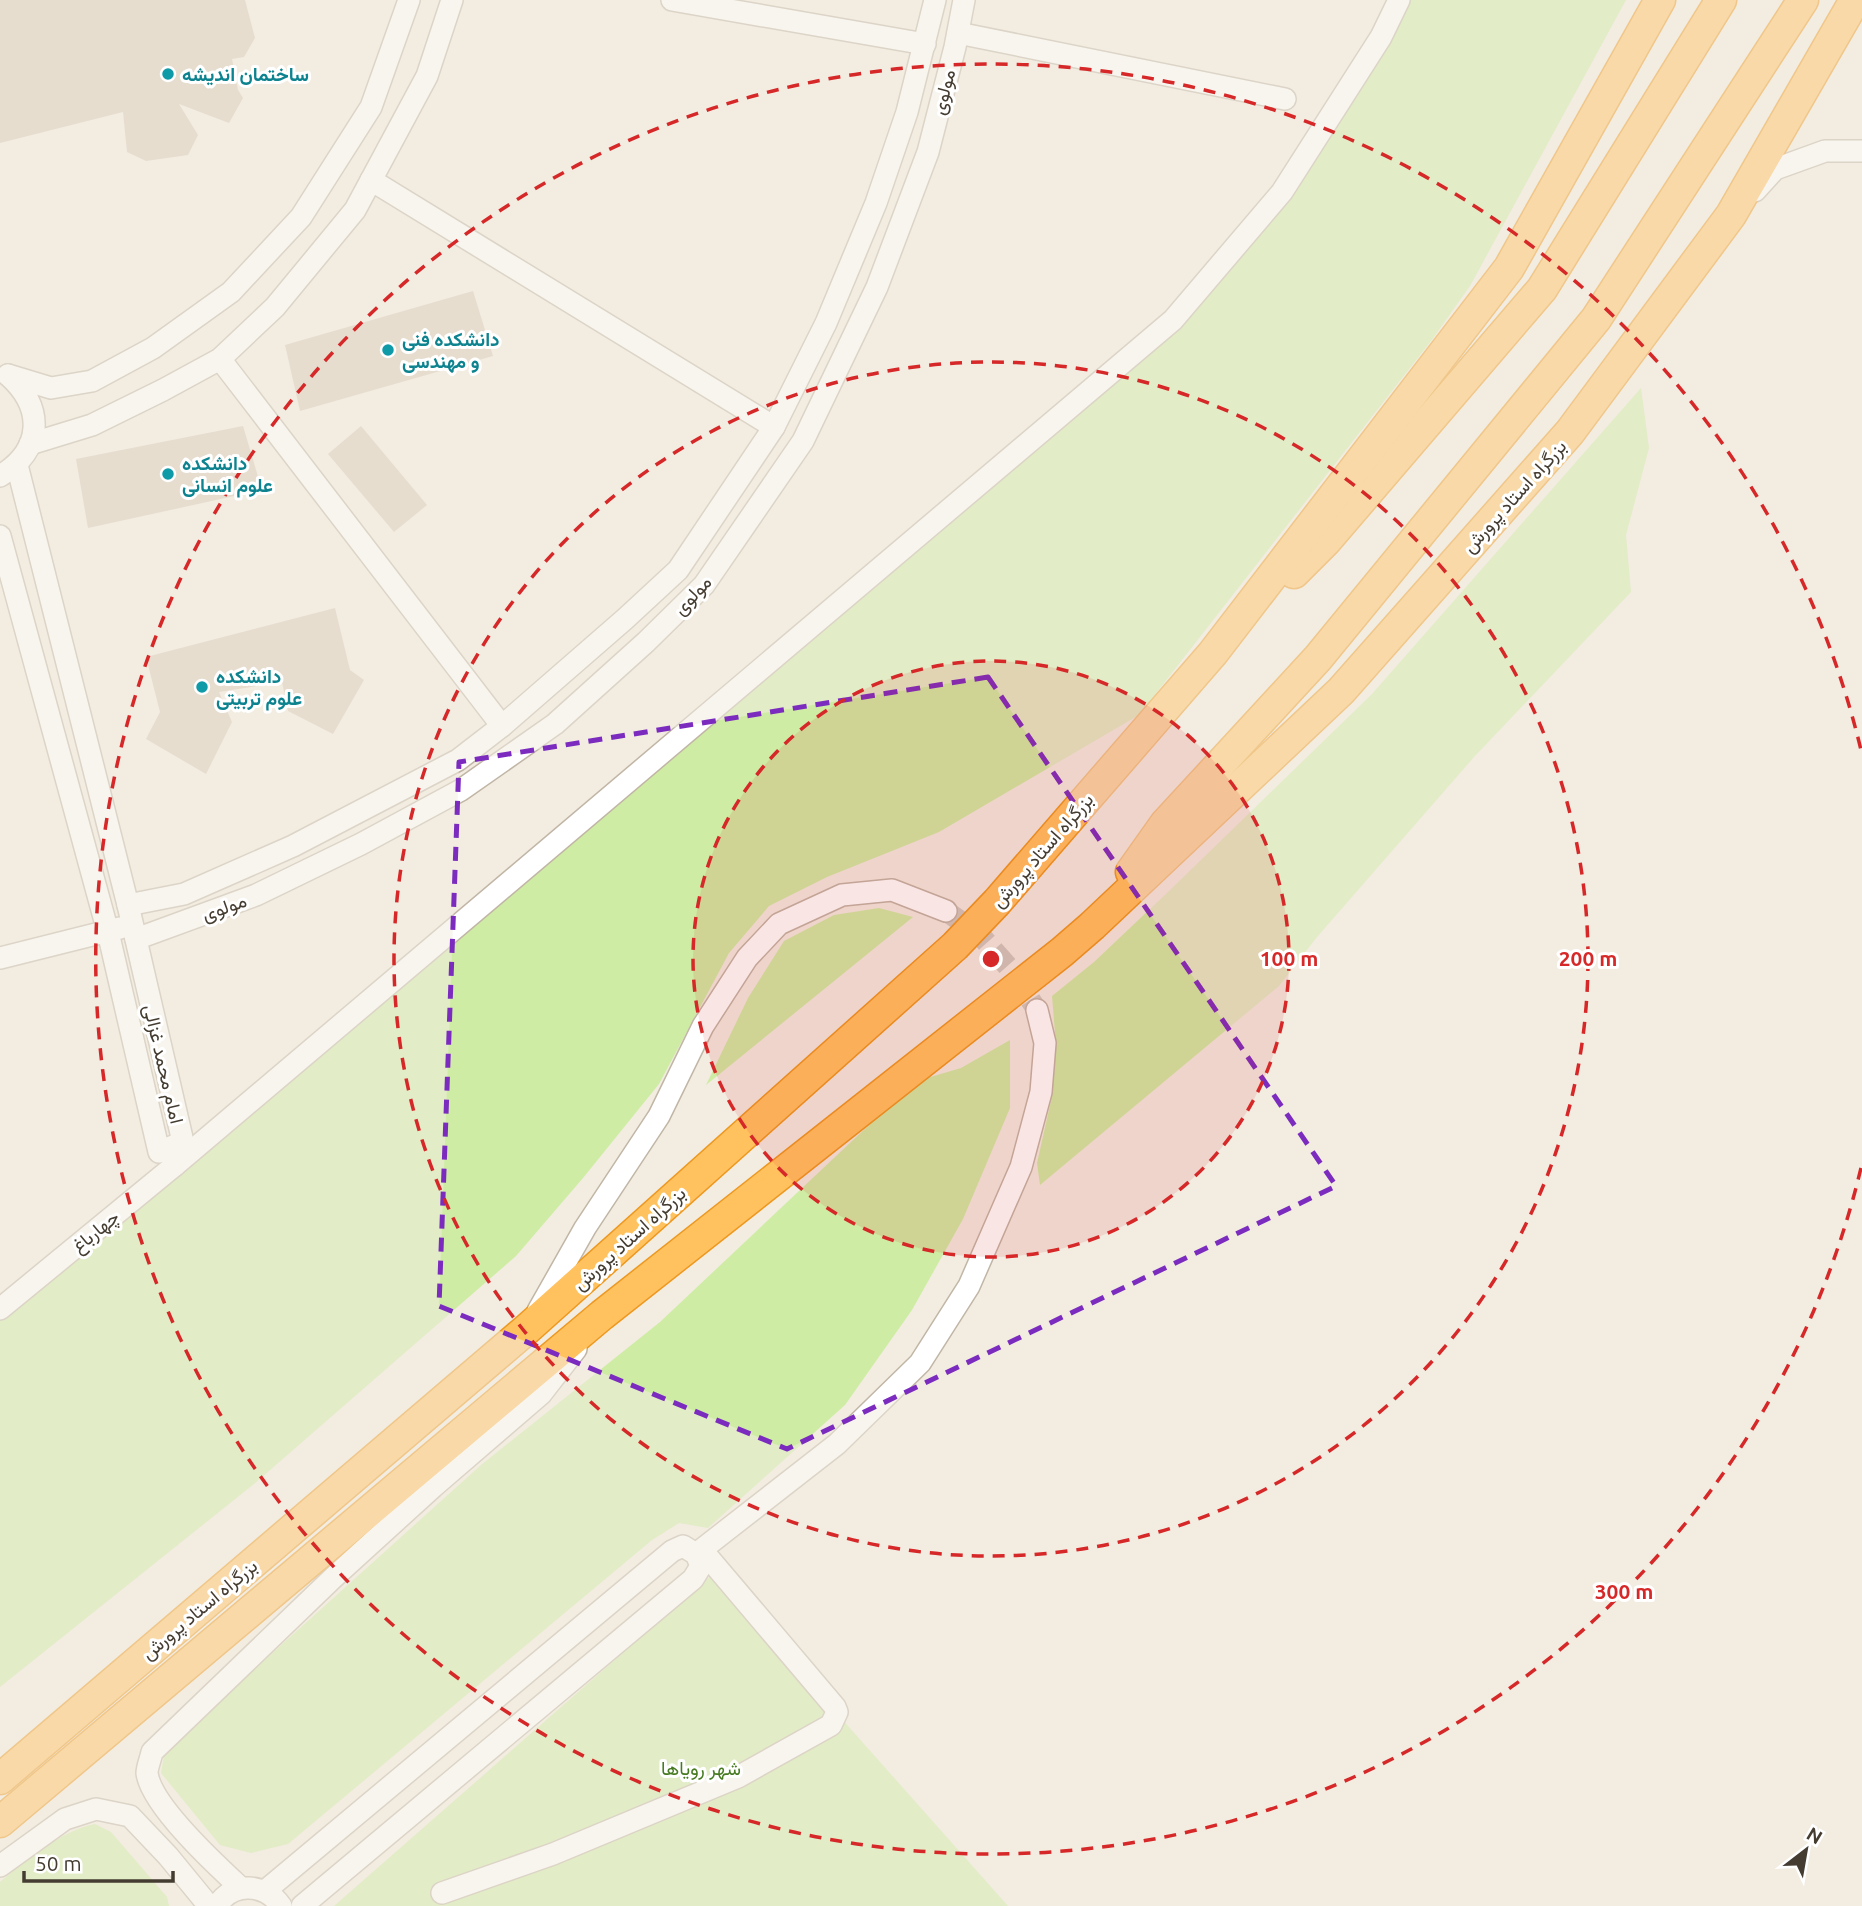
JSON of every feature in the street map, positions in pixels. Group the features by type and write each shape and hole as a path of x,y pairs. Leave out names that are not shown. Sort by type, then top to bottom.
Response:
{"highway":[{"name":"بزرگراه استاد پرورش","path":"0,1779 527,1329 954,946 997,902 1213,653 1509,268 1660,0"},
{"name":"بزرگراه استاد پرورش","path":"1213,653 1326,541 1542,289 1721,0"},
{"name":"بزرگراه استاد پرورش","path":"1092,926 1166,824 1318,658 1595,319 1803,0"},
{"name":"بزرگراه استاد پرورش","path":"0,1822 602,1315 1092,926 1341,691 1570,432 1731,215 1855,0"}],"street":[{"path":"4,373 51,388 92,381 153,348 231,292 301,216 372,107 410,0"},
{"path":"30,444 92,425 220,359 275,307 355,209 427,76 452,0"},
{"path":"672,0 925,44"},
{"name":"مولوی","path":"132,923 184,894 293,846 458,760 502,726 678,570 774,427 826,323 876,203 907,112 935,0"},
{"name":"مولوی","path":"132,923 256,895 361,844 461,790 555,724 704,585 803,441 877,287 928,152 964,0"},
{"name":"چهارباغ","path":"0,1309 173,1156 529,863 1173,320 1282,192 1381,37 1399,0"},
{"path":"958,33 1285,99"},
{"path":"1731,215 1775,169 1825,151 1862,151"},
{"path":"371,180 774,427"},
{"path":"220,359 502,726"},
{"path":"4,373 22,387 31,403 35,421 30,444 24,456 8,470"},
{"path":"757,452 784,469"},
{"name":"امام محمد غزالی","path":"0,536 107,932 159,1153 173,1156 183,1142 132,923 8,470"},
{"path":"660,587 681,608"},
{"path":"527,1329 585,1228 659,1116 703,1026 747,958 779,925 842,895 892,890 946,911"},
{"path":"0,958 107,932 132,923"},
{"path":"699,1552 837,1444 920,1363 969,1286 1021,1167 1041,1092 1045,1043 1037,1010"},
{"path":"241,1888 203,1853 159,1800 147,1773 152,1752 413,1505 541,1394 602,1315"},
{"path":"265,1891 672,1551 683,1546 699,1552 835,1707 837,1712 831,1725 738,1777 553,1854 442,1893"},
{"path":"302,1906 693,1579 701,1566 699,1552"},
{"path":"0,1866 65,1819 96,1809 130,1816 209,1906"},
{"path":"217,1906 229,1893 253,1887 265,1891 281,1906"}],"highlighted area":[{"path":"988,677 1336,1186 787,1449 439,1306 459,762"}],"green space":[{"path":"1404,0 1626,0 1470,286 1431,341 1139,715 939,832 827,877 769,906 729,953 659,1084 516,1256 254,1484 0,1687 0,1319 1186,317"},
{"path":"1641,388 1649,448 1626,535 1631,592 1474,757 1317,937 1279,986 1040,1185 1037,1163 1051,1101 1056,1045 1052,996 1094,962 1372,694"},
{"path":"879,908 913,917 706,1085 748,998 784,941 834,915"},
{"path":"1010,1040 1010,1108 963,1219 912,1310 845,1405 708,1528 679,1523 652,1540 288,1844 251,1853 220,1845 161,1773 164,1756 198,1720 481,1465 660,1322 886,1109 927,1078 961,1068"},
{"name":"شهر رویاها","path":"713,1574 1008,1906 334,1906"},
{"path":"95,1824 111,1832 167,1897 169,1906 0,1906 0,1882 57,1840"}],"building":[{"name":"ساختمان اندیشه","path":"0,0 245,0 255,38 244,57 232,59 238,90 243,98 229,123 179,104 198,135 188,155 146,161 127,152 123,112 0,143"},
{"name":"دانشکده فنی و مهندسی","path":"473,291 493,356 300,411 285,345"},
{"name":"دانشکده علوم انسانی","path":"243,426 262,490 88,528 76,459"},
{"path":"361,426 427,505 394,532 328,454"},
{"name":"دانشکده علوم تربیتی","path":"335,608 350,670 364,680 333,734 288,711 282,682 219,692 232,722 206,774 146,739 160,712 146,657"}],"tunnel":[{"path":"946,911 980,935 1011,970 1037,1010"}],"place":[{"name":"ساختمان اندیشه","path":"168,74"},
{"name":"دانشکده فنی و مهندسی","path":"388,350"},
{"name":"دانشکده علوم انسانی","path":"168,474"},
{"name":"دانشکده علوم تربیتی","path":"202,687"}]}
